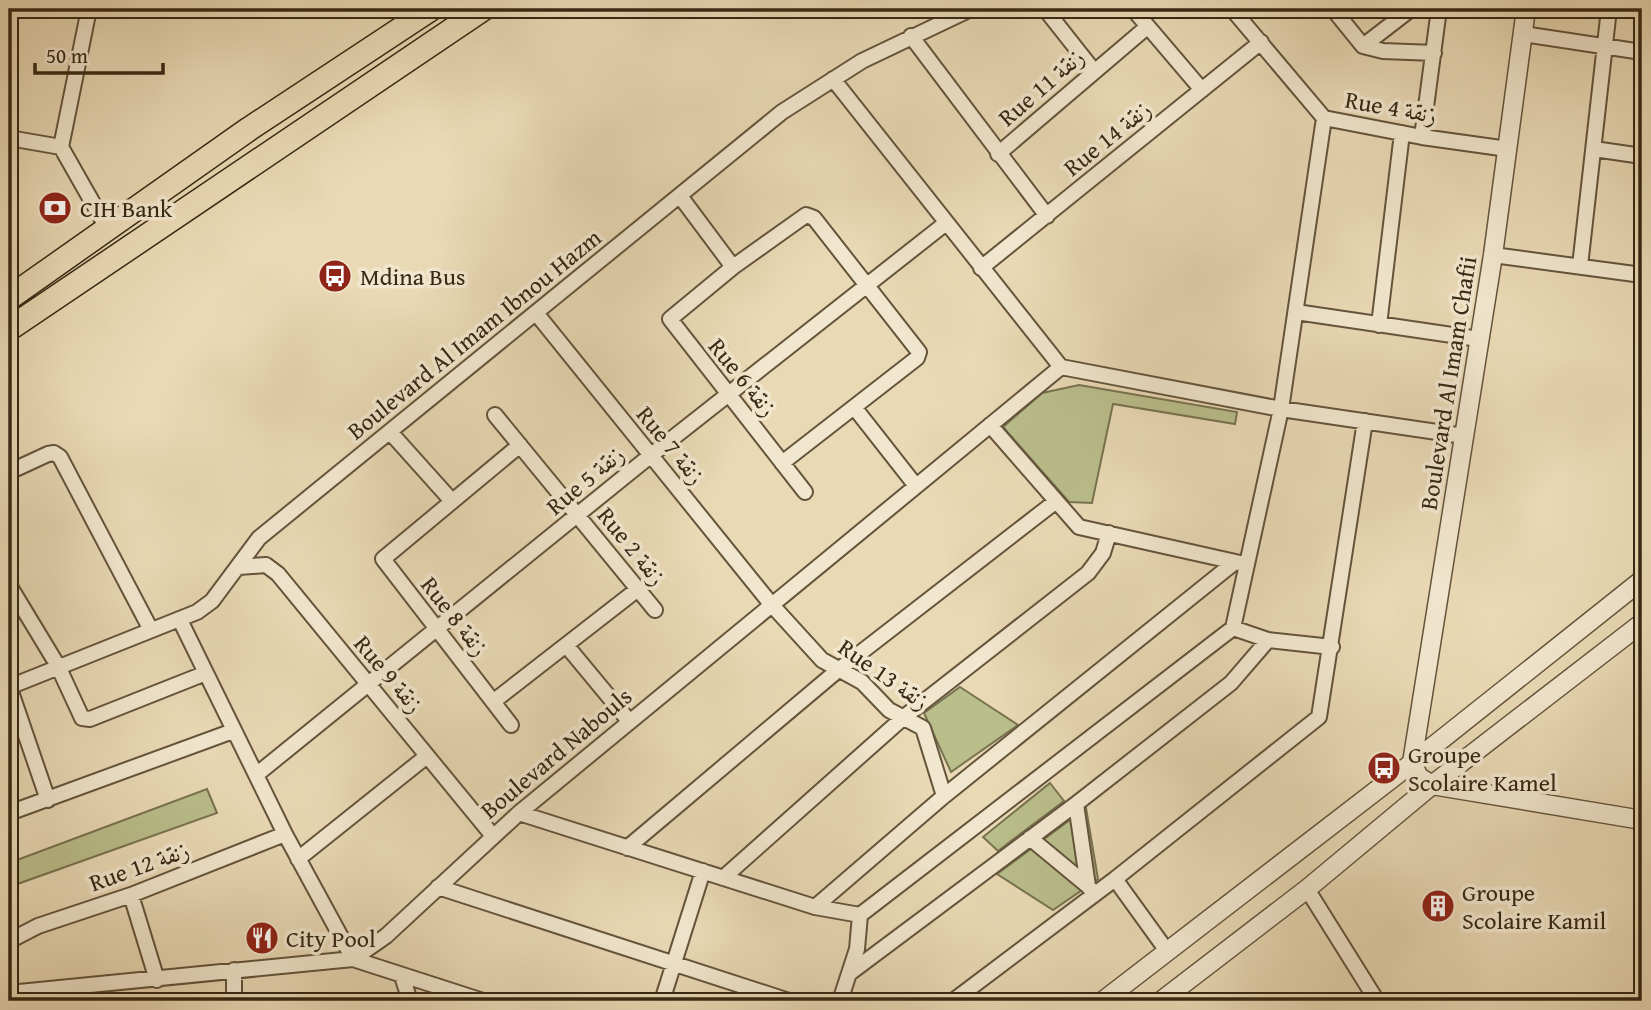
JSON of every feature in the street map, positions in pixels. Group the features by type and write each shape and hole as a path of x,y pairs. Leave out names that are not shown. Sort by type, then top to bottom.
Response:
{"main road":[{"path":"9,298 107,228 431,9"},
{"path":"9,329 483,9"}],"street":[{"path":"89,9 61,147 107,228"},
{"name":"Boulevard Al Imam Ibnou Hazm","path":"9,687 180,620 212,601 259,538 782,113 833,79 911,36 971,9"},
{"path":"1045,9 1094,71"},
{"path":"1133,9 1202,90"},
{"name":"Rue 4 زنقة","path":"1232,9 1324,118 1422,137 1508,149"},
{"path":"1333,9 1363,46 1382,51 1434,53"},
{"path":"1363,46 1411,9"},
{"path":"1422,137 1439,9"},
{"name":"Boulevard Al Imam Chafii","path":"1412,763 1493,255 1526,9"},
{"path":"1580,266 1609,9"},
{"name":"Rue 11 زنقة","path":"998,154 1147,27"},
{"path":"1523,34 1642,52"},
{"path":"911,36 1047,216"},
{"name":"Rue 14 زنقة","path":"981,268 1261,42"},
{"path":"833,79 1061,367 1282,409 1464,436"},
{"path":"840,1001 850,974 860,915 1233,628 1241,563 1282,409 1324,118"},
{"path":"1379,325 1402,133"},
{"path":"9,138 61,147"},
{"path":"1594,149 1642,156"},
{"path":"681,196 733,267 806,215 814,218 919,352 917,358 782,463"},
{"name":"Rue 5 زنقة","path":"256,775 650,456 946,223"},
{"path":"1493,255 1642,275"},
{"name":"Rue 6 زنقة","path":"733,267 670,319 727,396 805,492"},
{"path":"1296,312 1479,339"},
{"name":"Rue 7 زنقة","path":"536,313 771,604"},
{"name":"Boulevard Nabouls","path":"9,993 353,959 386,936 493,836 629,720 1061,367"},
{"path":"854,407 916,486"},
{"name":"Rue 2 زنقة","path":"495,415 655,610"},
{"path":"953,1001 969,996 1091,890 1115,879 1320,717 1365,421"},
{"path":"990,425 1079,527 1241,563"},
{"path":"390,432 451,500 520,445"},
{"path":"9,472 48,454 54,453 60,457 151,630"},
{"name":"Rue 8 زنقة","path":"451,500 383,559 511,725"},
{"path":"627,848 837,671 1055,502"},
{"path":"723,878 904,717 1088,573 1103,554 1110,533"},
{"path":"815,907 944,796 1241,563"},
{"name":"Rue 9 زنقة","path":"239,566 261,564 272,568 493,836"},
{"path":"1103,1001 1412,763 1642,580"},
{"path":"9,585 58,666 78,715 90,719 206,673"},
{"path":"494,701 638,589"},
{"name":"Rue 13 زنقة","path":"771,604 822,660 837,671 862,682 889,710 922,729 944,796"},
{"path":"180,620 285,834 353,959 483,1001"},
{"path":"1169,999 1432,785 1642,623"},
{"path":"1233,628 1268,640 1332,647"},
{"path":"850,974 1231,683 1268,640"},
{"path":"566,645 629,720"},
{"path":"9,687 48,800"},
{"path":"9,813 233,731"},
{"path":"298,859 427,756"},
{"path":"1412,763 1419,777 1432,785 1642,820"},
{"path":"1076,804 1091,890"},
{"path":"519,813 815,907 860,915"},
{"name":"Rue 12 زنقة","path":"9,941 37,926 131,895 285,834"},
{"path":"1030,838 1091,890"},
{"path":"662,1001 703,871"},
{"path":"1115,879 1167,951"},
{"path":"438,887 789,1001"},
{"path":"1307,889 1377,1001"},
{"path":"131,895 157,980"},
{"path":"234,970 234,1001"},
{"path":"402,976 410,1001"}],"green space":[{"path":"1079,385 1237,412 1235,424 1113,404 1092,503 1069,502 1003,427 1042,393"},
{"path":"960,687 1018,725 951,772 924,713"},
{"path":"1050,783 1064,801 998,851 983,837"},
{"path":"207,789 217,813 9,887 9,863"},
{"path":"1086,808 1098,879 1053,910 997,874"}],"place":[{"name":"CIH Bank","path":"55,208"},
{"name":"Mdina Bus","path":"335,276"},
{"name":"Groupe Scolaire Kamel","path":"1384,768"},
{"name":"Groupe Scolaire Kamil","path":"1438,906"},
{"name":"City Pool","path":"262,938"}]}
